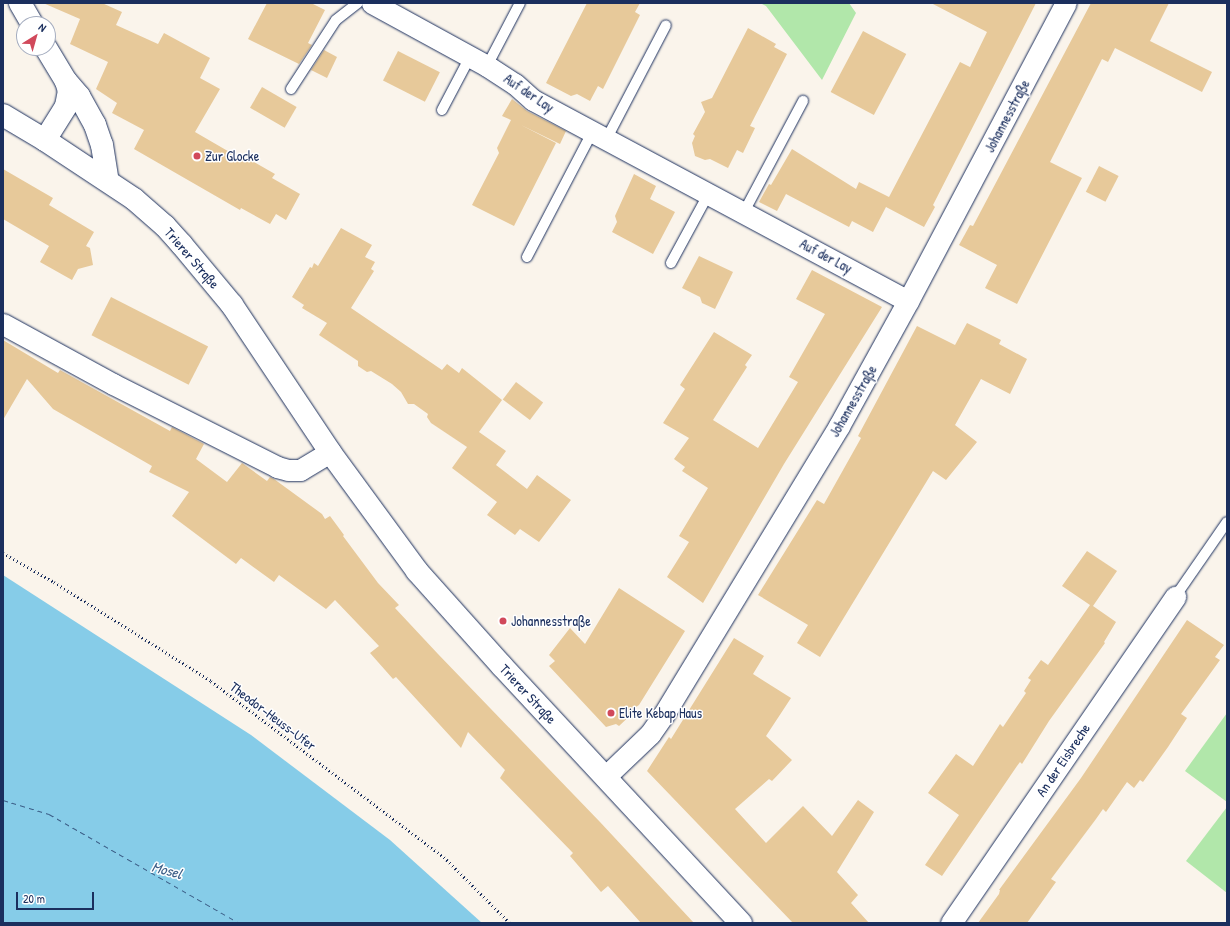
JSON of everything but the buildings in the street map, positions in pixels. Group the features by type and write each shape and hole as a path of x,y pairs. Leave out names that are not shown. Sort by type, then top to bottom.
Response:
{"main road":[{"path":"20,3 27,16"},
{"path":"51,56 66,81 78,96 95,125 102,146 108,181"},
{"path":"45,140 66,106 69,91 66,81"},
{"name":"Trierer Straße","path":"3,115 108,181 134,199 165,226 218,286 330,452 417,571 502,666 741,923"}],"street":[{"name":"Auf der Lay","path":"372,3 479,61 515,84 533,100 908,301"},
{"name":"Johannesstraße","path":"605,777 650,734 664,714 839,426 908,301 1066,3"},
{"path":"3,324 113,384 277,467 288,470 300,470 330,452"},
{"name":"An der Eisbreche","path":"951,923 1175,597"}],"lane":[{"path":"291,89 336,20 358,3"},
{"path":"442,110 520,3"},
{"path":"527,257 666,25"},
{"path":"744,212 803,101"},
{"path":"671,263 709,193"},
{"path":"1175,597 1227,522"}],"path":[{"name":"Theodor-Heuss-Ufer","path":"3,553 54,582 211,681 444,857 510,923"}],"green space":[{"path":"760,3 849,3 856,13 822,80 766,6"},
{"path":"1227,713 1227,802 1185,771"},
{"path":"1227,807 1227,893 1186,861"}],"water":[{"name":"Mosel","path":"3,575 251,735 390,840 482,923 3,923"}],"ferry route":[{"path":"3,800 49,814 239,923"}],"place":[{"name":"Zur Glocke","path":"197,156"},
{"name":"Johannesstraße","path":"503,621"},
{"name":"Elite Kebap Haus","path":"611,713"}]}
